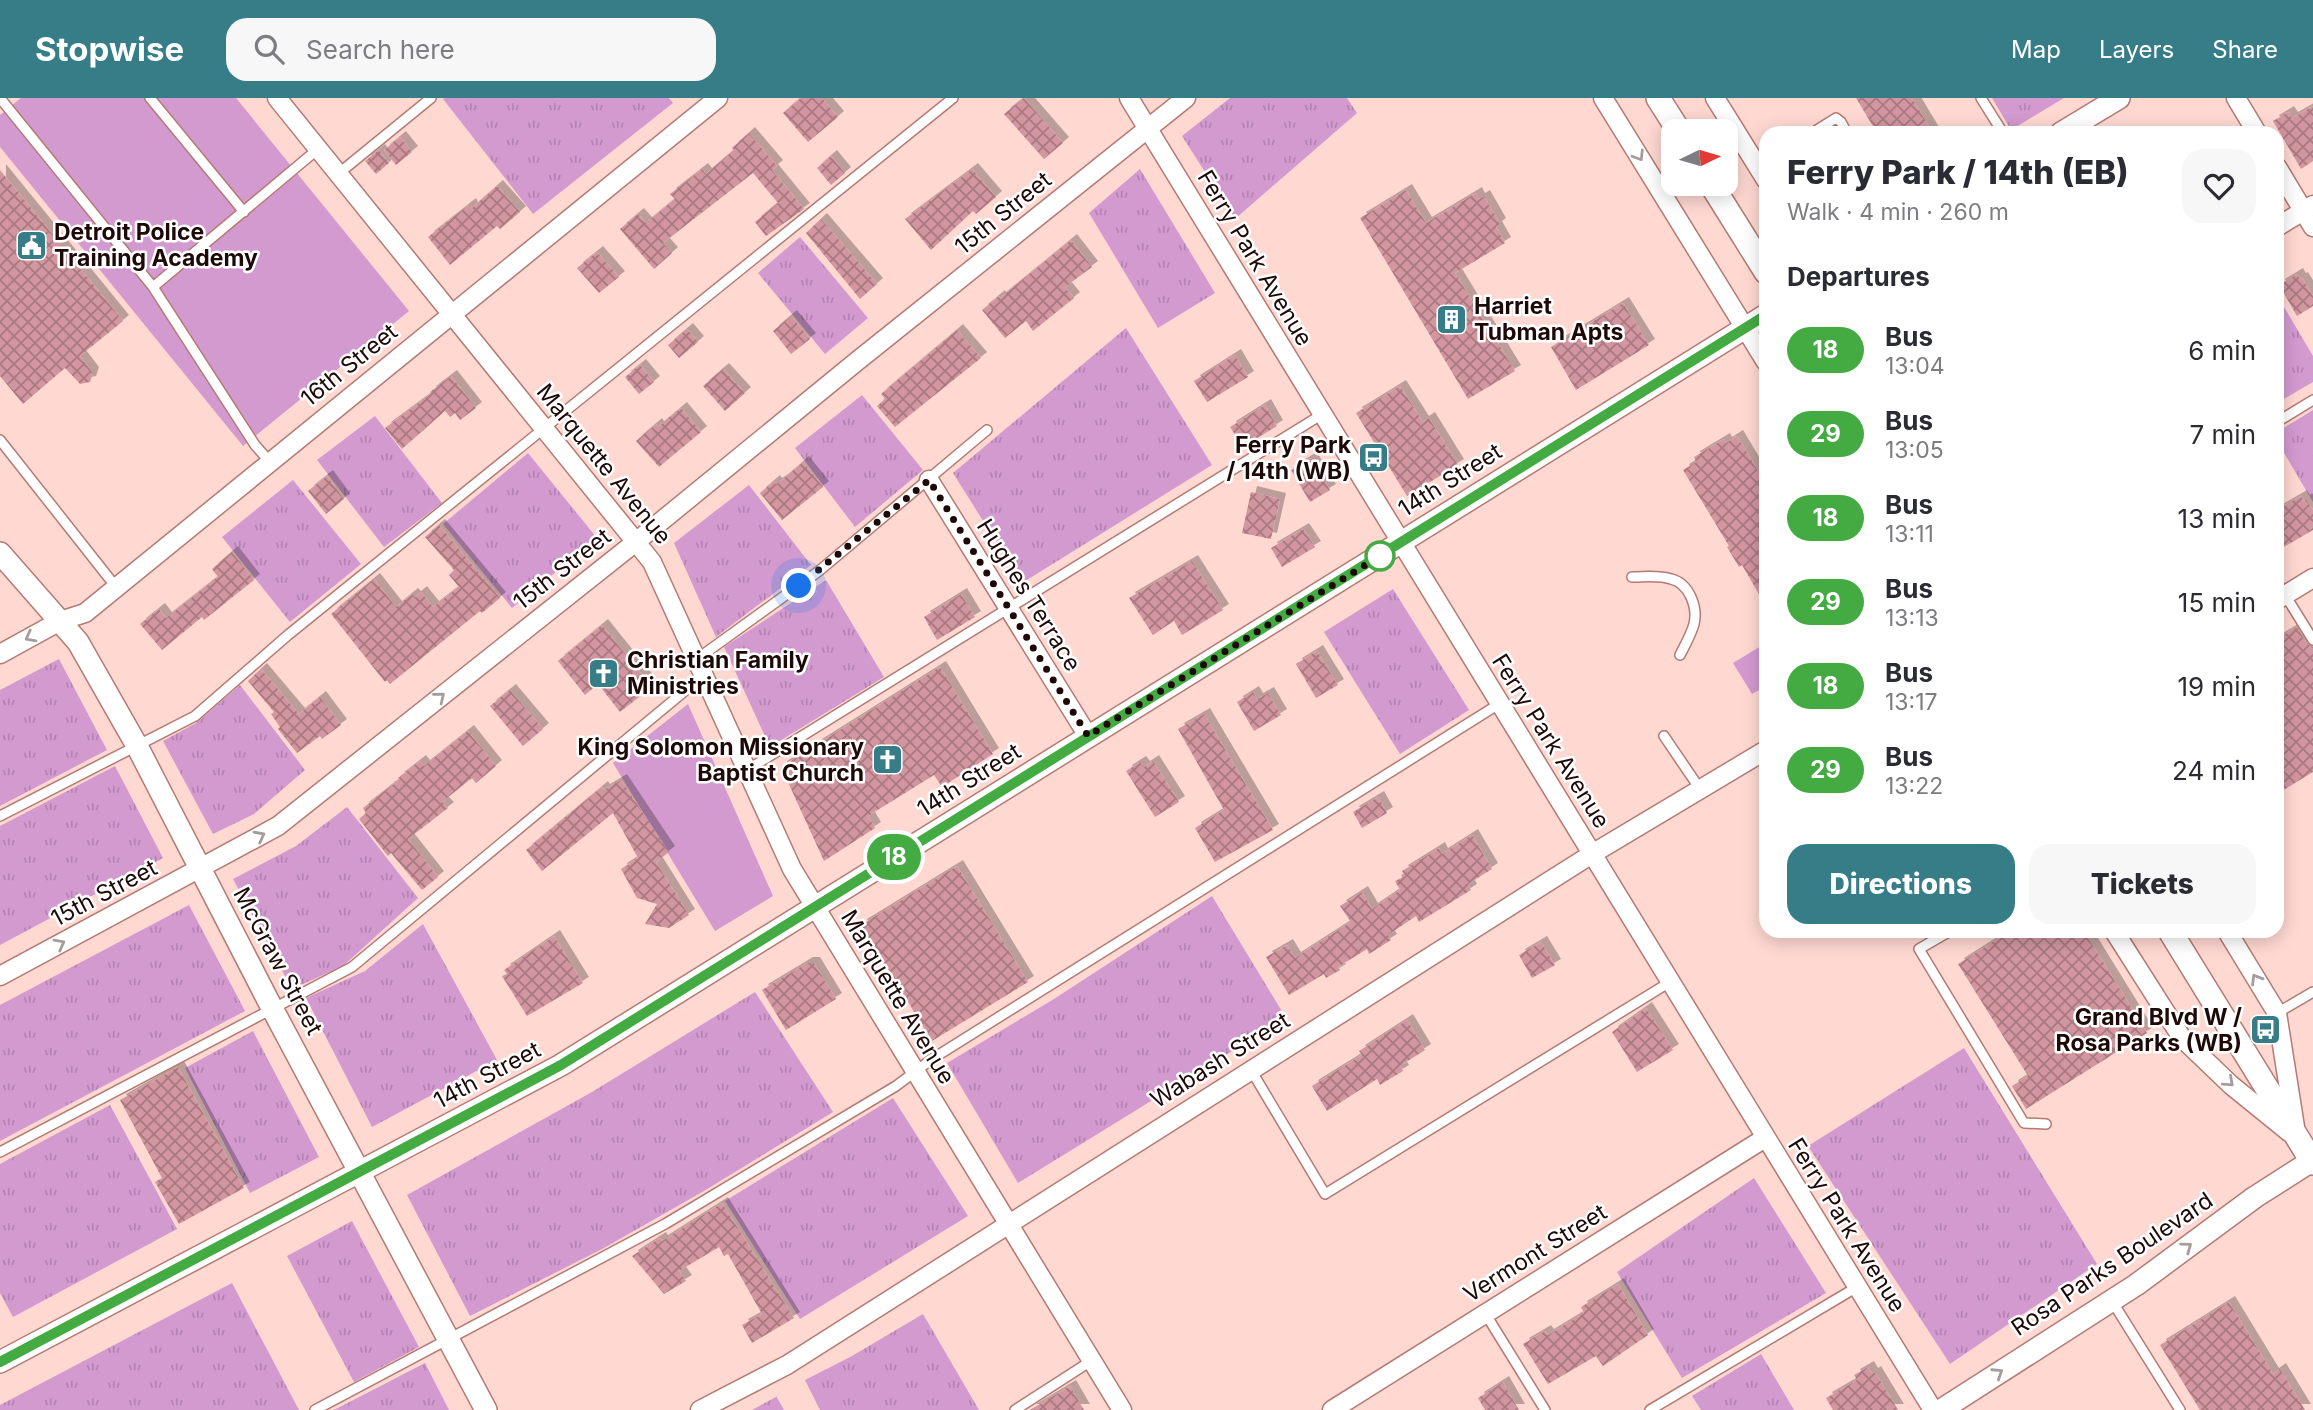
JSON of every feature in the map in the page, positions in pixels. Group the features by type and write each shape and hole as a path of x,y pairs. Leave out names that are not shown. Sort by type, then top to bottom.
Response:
{"main road":[{"path":"1658,98 1671,119"},
{"path":"1718,196 1759,261"},
{"path":"2174,938 2313,1163"}],"street":[{"name":"Marquette Avenue","path":"277,98 652,562 792,869 1122,1410"},
{"name":"16th Street","path":"0,654 60,621 85,613 718,98"},
{"name":"Ferry Park Avenue","path":"1129,98 1933,1410"},
{"name":"15th Street","path":"0,976 278,826 637,541 1186,98"},
{"path":"1603,98 1759,351"},
{"path":"1715,98 1759,164"},
{"path":"2073,126 2119,98"},
{"path":"2236,98 2253,126"},
{"path":"2284,176 2308,208 2313,227"},
{"path":"2284,223 2308,208"},
{"name":"14th Street","path":"0,1363 561,1065 1759,320"},
{"name":"Hughes Terrace","path":"929,480 1088,736"},
{"name":"McGraw Street","path":"0,553 78,642 136,744 272,1008 486,1410"},
{"path":"2284,590 2313,578"},
{"name":"Wabash Street","path":"700,1410 787,1365 1592,854 1759,754"},
{"path":"2118,938 2182,1038 2231,1084 2296,1138"},
{"path":"2231,938 2277,1013 2296,1138"},
{"name":"Vermont Street","path":"1332,1410 1765,1138"},
{"name":"Rosa Parks Boulevard","path":"1941,1410 2136,1285 2255,1197 2313,1163"}],"lane":[{"path":"0,98 153,287 255,445 270,462"},
{"path":"150,98 244,212"},
{"path":"338,174 431,98"},
{"path":"0,816 195,716 299,626 953,98"},
{"path":"1981,98 1999,126"},
{"path":"1823,126 1836,118 1842,126"},
{"path":"153,287 318,149"},
{"path":"2284,418 2313,400"},
{"path":"747,770 1321,415"},
{"path":"0,1152 352,967 701,667 987,430"},
{"path":"0,440 116,587"},
{"path":"1632,578 1672,579 1681,582 1689,593 1694,623 1680,655"},
{"path":"2284,599 2313,640"},
{"path":"314,1410 665,1224 896,1086 914,1071 1499,704"},
{"path":"1664,736 1700,789"},
{"path":"1938,938 1919,949 2024,1124 2046,1124"},
{"path":"1251,1070 1325,1195 1670,982"},
{"path":"2277,1013 2313,992"},
{"path":"1650,1410 1857,1287"},
{"path":"2111,1299 2180,1410"},
{"path":"1485,1313 1545,1410"},
{"path":"1014,1410 1091,1361"}],"green space":[{"path":"21,98 236,98 409,311 243,446 0,147 0,115"},
{"path":"669,98 673,103 533,214 443,99"},
{"path":"1230,98 1347,98 1357,113 1235,219 1182,136"},
{"path":"1992,98 2064,98 2018,126 2009,126"},
{"path":"1140,169 1215,293 1158,328 1089,213"},
{"path":"800,237 868,318 825,354 758,273"},
{"path":"2284,307 2313,356 2313,382 2284,399"},
{"path":"1126,328 1212,465 1022,583 953,473"},
{"path":"862,395 923,470 855,527 795,448"},
{"path":"2313,410 2313,502 2284,453 2284,428"},
{"path":"375,416 442,503 384,547 317,460"},
{"path":"528,453 597,538 512,608 443,524"},
{"path":"293,480 361,564 290,622 222,537"},
{"path":"749,485 811,565 716,637 674,543"},
{"path":"826,580 884,677 770,747 724,647"},
{"path":"1393,589 1469,710 1400,754 1324,632"},
{"path":"1759,647 1759,690 1752,694 1733,663"},
{"path":"59,659 107,750 0,806 0,690"},
{"path":"240,685 305,770 254,814 213,834 163,741 196,723"},
{"path":"688,704 773,896 715,931 613,763"},
{"path":"115,766 163,858 0,945 0,826"},
{"path":"347,807 418,898 343,966 292,989 233,879 296,846"},
{"path":"1212,896 1286,1018 1018,1183 947,1063 1054,999"},
{"path":"189,905 245,1011 0,1141 0,1005"},
{"path":"423,924 497,1060 372,1127 306,998 365,971"},
{"path":"755,992 833,1112 604,1248 470,1316 407,1195 592,1092"},
{"path":"253,1031 319,1157 250,1193 185,1068"},
{"path":"1964,1048 2097,1264 1950,1364 1808,1146"},
{"path":"893,1098 968,1216 800,1319 725,1201"},
{"path":"110,1105 177,1229 13,1317 0,1293 0,1164"},
{"path":"1754,1178 1826,1293 1682,1378 1617,1272"},
{"path":"352,1221 419,1347 354,1382 287,1256"},
{"path":"232,1283 299,1410 0,1410 0,1405"},
{"path":"923,1314 979,1410 820,1410 805,1380"},
{"path":"1761,1354 1794,1410 1701,1410 1692,1396"},
{"path":"425,1363 449,1410 334,1410"},
{"path":"776,1397 784,1410 752,1410"}],"building":[{"path":"801,98 822,98 838,117 808,142 783,113"},
{"path":"1024,98 1063,143 1044,159 1004,114"},
{"path":"1856,98 1912,98 1929,126 1873,126"},
{"path":"2313,106 2313,161 2301,169 2284,140 2284,126 2276,126 2273,121 2288,112 2292,118"},
{"path":"749,133 777,166 772,170 804,209 766,236 755,222 778,203 753,173 663,243 672,253 654,269 620,229 638,214 646,223 675,199 670,194 702,169 706,174"},
{"path":"400,137 412,152 396,165 384,150"},
{"path":"379,150 389,163 376,174 365,161"},
{"path":"831,156 845,173 831,185 817,168"},
{"path":"972,169 996,197 976,214 973,211 931,250 905,219"},
{"name":"Detroit Police Training Academy","path":"0,170 123,321 80,356 93,373 90,382 80,384 65,368 23,404 0,376"},
{"path":"497,186 520,212 500,229 497,226 450,265 428,237 470,204 472,208"},
{"name":"Harriet Tubman Apts","path":"1406,190 1426,223 1476,193 1479,199 1484,196 1500,224 1496,227 1505,243 1455,273 1515,371 1468,399 1360,218"},
{"path":"821,219 877,284 860,299 806,233"},
{"path":"1071,240 1092,267 1065,287 1074,298 1033,331 1026,321 1005,338 982,310"},
{"path":"597,252 619,277 599,293 577,268"},
{"path":"2297,274 2302,278 2313,296 2313,306 2297,316 2284,294 2284,282"},
{"path":"1623,303 1649,345 1576,390 1551,347"},
{"path":"791,316 810,339 791,354 773,331"},
{"path":"687,329 698,342 679,358 668,345"},
{"path":"957,330 981,358 895,427 877,406 885,399 881,394"},
{"path":"1235,355 1248,377 1207,402 1194,381"},
{"path":"640,365 654,382 639,394 625,377"},
{"path":"723,369 745,393 725,411 703,386"},
{"path":"451,376 476,408 460,420 455,413 450,417 445,411 402,449 385,428"},
{"path":"1400,386 1423,422 1429,418 1458,465 1407,496 1356,413"},
{"path":"1265,405 1277,426 1243,447 1230,427"},
{"path":"681,408 701,432 659,467 636,441"},
{"path":"1737,436 1759,472 1759,594 1742,565 1739,567 1683,470 1696,462 1694,457 1724,439 1726,443"},
{"path":"1311,458 1330,490 1310,502 1291,470"},
{"path":"803,462 823,487 782,520 760,493 774,481 776,484 782,480"},
{"path":"327,476 344,499 326,514 308,491"},
{"path":"1251,492 1280,499 1271,539 1242,533"},
{"path":"2301,496 2304,501 2306,499 2313,510 2313,530 2284,547 2284,506"},
{"path":"439,525 500,598 390,684 387,680 385,682 331,614 374,579 396,607 412,594 415,597 421,592 433,607 459,587 449,575 454,570 425,537"},
{"path":"1303,529 1315,547 1282,567 1271,548"},
{"path":"232,552 254,580 162,650 140,624 159,609 166,618 218,577 212,569"},
{"path":"1192,561 1223,610 1182,635 1174,621 1153,635 1129,598"},
{"path":"961,594 975,617 937,640 924,617"},
{"name":"Christian Family Ministries","path":"602,625 652,687 620,712 598,684 585,695 558,661"},
{"path":"2297,627 2307,644 2313,647 2313,772 2284,790 2284,635"},
{"path":"1317,651 1338,685 1316,698 1296,664"},
{"name":"King Solomon Missionary Baptist Church","path":"940,667 993,754 942,787 934,775 868,816 875,828 824,861 781,767"},
{"path":"261,669 299,714 320,697 341,725 297,753 278,729 280,727 271,714 274,712 248,681"},
{"path":"510,690 543,729 523,746 490,706"},
{"path":"1253,692 1257,699 1268,693 1281,715 1254,731 1237,702"},
{"path":"1204,714 1273,830 1215,862 1195,828 1224,810 1178,729"},
{"path":"468,731 496,766 476,783 472,778 442,802 448,808 408,839 438,877 422,890 391,853 388,856 359,819 366,813 363,808 400,779 398,778 420,761 424,766"},
{"path":"1153,761 1179,802 1155,817 1126,771 1140,762 1144,767"},
{"path":"621,780 669,852 656,862 689,915 669,928 645,924 657,904 637,898 621,869 638,858 613,813 542,871 526,850 602,787 604,790"},
{"path":"1378,797 1387,813 1362,828 1353,812"},
{"path":"1472,835 1492,869 1468,884 1471,890 1419,922 1416,916 1388,935 1391,940 1369,954 1367,949 1338,967 1340,970 1326,978 1324,974 1289,995 1266,957 1287,945 1295,958 1351,922 1340,906 1362,892 1372,909 1400,890 1395,881 1405,876 1402,871 1439,848 1442,854"},
{"path":"957,866 1028,982 932,1041 861,925"},
{"path":"554,936 583,983 527,1016 502,976 507,974 504,970"},
{"path":"1999,938 2088,938 2147,1033 2026,1109 2012,1086 2028,1076 1958,964"},
{"path":"1541,942 1555,965 1532,978 1519,955"},
{"path":"807,963 814,963 836,999 786,1030 762,990"},
{"path":"1646,1008 1673,1050 1637,1072 1612,1032"},
{"path":"1407,1020 1425,1050 1400,1066 1403,1071 1380,1085 1377,1079 1327,1111 1312,1086 1362,1055 1359,1051"},
{"path":"178,1067 244,1188 179,1224 155,1182 162,1178 120,1100"},
{"path":"722,1203 794,1318 752,1343 742,1325 762,1314 728,1254 724,1256 719,1247 679,1271 686,1281 664,1294 632,1256 660,1238 662,1241"},
{"path":"1618,1284 1648,1335 1603,1366 1596,1356 1548,1384 1523,1344 1545,1331 1548,1335 1584,1313 1581,1307"},
{"path":"2229,1302 2273,1374 2280,1369 2305,1410 2200,1410 2160,1345"},
{"path":"1868,1367 1872,1374 1875,1372 1898,1410 1833,1410 1826,1398 1857,1380 1854,1375"},
{"path":"1503,1382 1519,1410 1485,1410 1478,1398"},
{"path":"1070,1386 1084,1410 1030,1410"}],"bus line":[{"name":"18","path":"0,1362 561,1065 1759,320"}],"place":[{"name":"Detroit Police Training Academy","path":"31,245"},
{"name":"Harriet Tubman Apts","path":"1451,319"},
{"name":"Ferry Park / 14th (WB)","path":"1374,458"},
{"name":"Christian Family Ministries","path":"604,673"},
{"name":"King Solomon Missionary Baptist Church","path":"887,760"},
{"name":"Grand Blvd W / Rosa Parks (WB)","path":"2265,1030"}],"route":[{"path":"799,586 929,480 1088,736 1380,556"}]}
